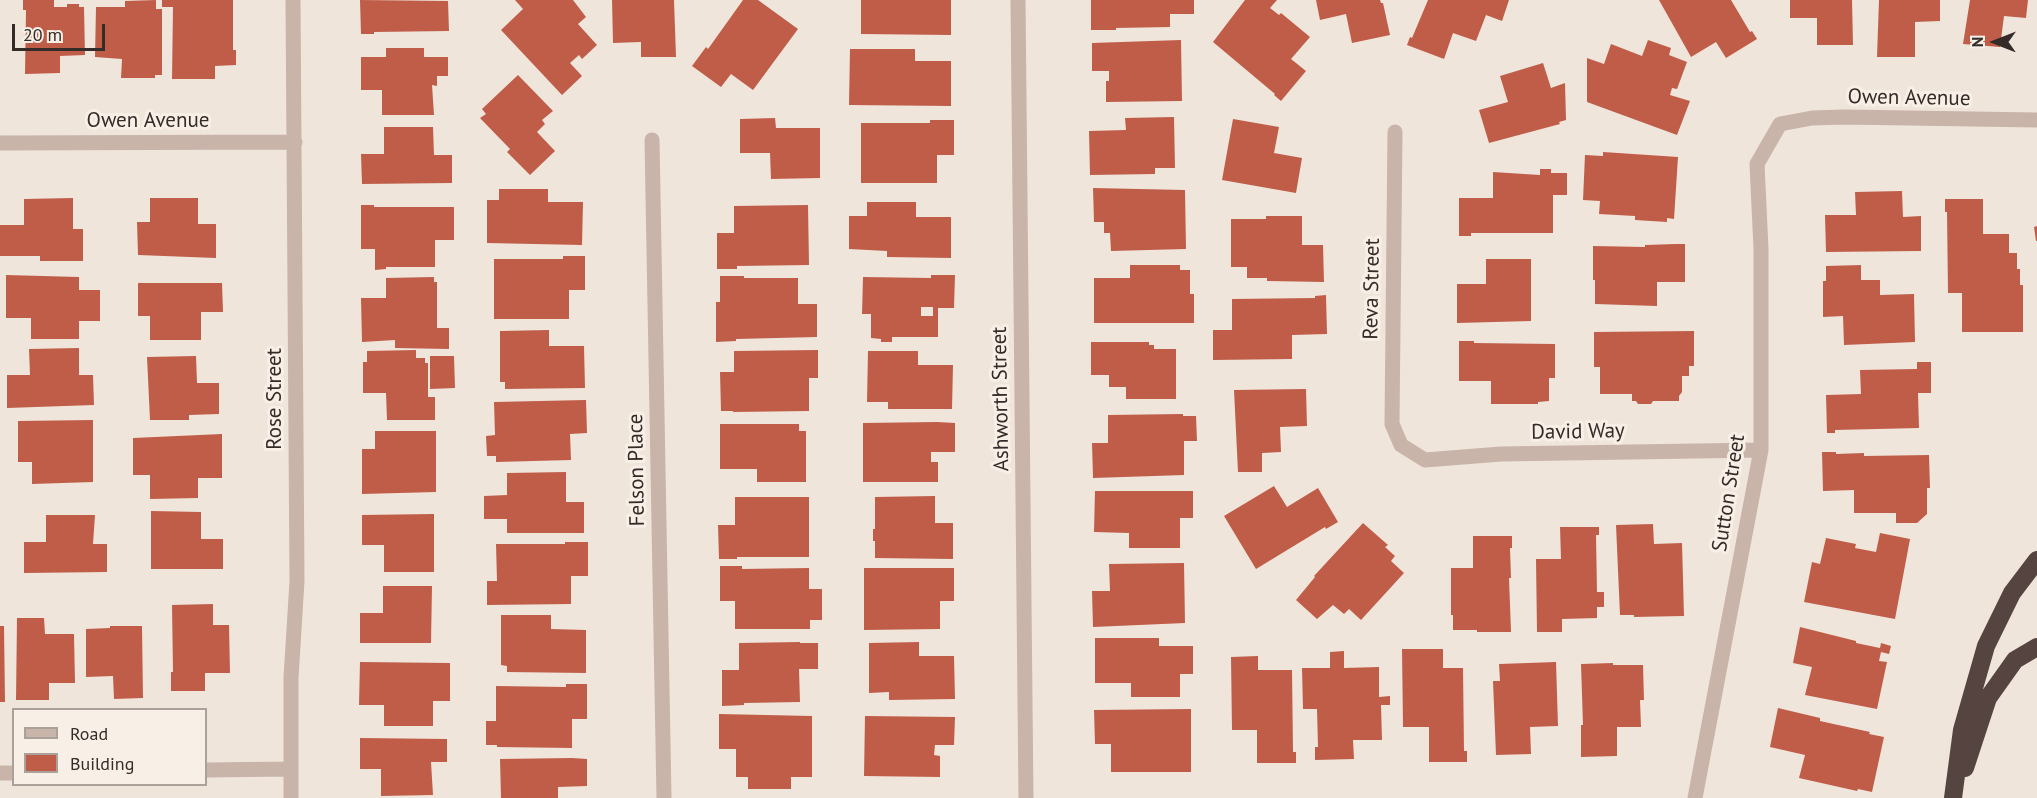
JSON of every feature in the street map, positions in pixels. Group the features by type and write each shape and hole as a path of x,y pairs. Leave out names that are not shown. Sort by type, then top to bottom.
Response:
{"highway":[{"path":"1954,798 1962,730 1986,646 2012,593 2037,560"},
{"path":"1954,798 1988,698 2016,660 2037,647"}],"street":[{"name":"Rose Street","path":"291,798 291,678 297,582 293,0"},
{"name":"Ashworth Street","path":"1018,0 1026,798"},
{"name":"Owen Avenue","path":"1780,124 1812,118 1844,117 2037,120"},
{"name":"Sutton Street","path":"1695,798 1761,450 1761,249 1756,164 1780,124"},
{"name":"Reva Street","path":"1395,132 1392,424 1401,445"},
{"name":"Felson Place","path":"652,140 664,798"},
{"name":"Owen Avenue","path":"0,143 295,142"},
{"name":"David Way","path":"1401,445 1425,460 1501,454 1761,450"},
{"path":"207,770 291,769"}],"building":[{"path":"23,0 54,0 54,7 79,4 79,7 84,7 85,55 60,56 60,73 25,74 26,10 23,10"},
{"path":"156,0 156,9 162,9 162,75 155,75 155,78 121,78 122,59 95,57 96,7 125,7 125,1"},
{"path":"162,0 233,0 233,50 236,50 236,65 215,66 215,79 172,79 173,7 162,7"},
{"path":"360,0 448,1 449,31 361,34"},
{"path":"515,0 573,0 586,17 578,24 597,45 582,59 579,55 570,63 582,76 562,95 501,30 523,9"},
{"path":"612,0 674,0 676,57 641,57 641,42 613,43"},
{"path":"743,0 758,0 798,29 753,90 731,74 721,87 692,66 706,47 708,49"},
{"path":"861,0 951,0 951,35 861,34"},
{"path":"1091,0 1194,0 1194,14 1170,14 1170,27 1091,30"},
{"path":"1245,0 1277,0 1270,8 1279,15 1281,13 1310,37 1291,59 1306,71 1281,101 1213,42"},
{"path":"1316,0 1380,0 1383,3 1390,35 1352,43 1346,14 1320,20"},
{"path":"1428,0 1509,0 1502,21 1486,15 1476,41 1453,33 1444,59 1407,45"},
{"path":"1659,0 1731,0 1750,32 1752,31 1757,39 1726,58 1716,42 1691,57"},
{"path":"1790,0 1852,0 1853,45 1817,45 1817,18 1790,18"},
{"path":"1879,0 1940,0 1940,21 1915,22 1915,57 1877,57"},
{"path":"1970,0 2028,0 2026,18 2004,16 2000,47 1963,44"},
{"path":"1181,40 1182,101 1106,102 1106,81 1109,81 1109,71 1092,71 1092,43"},
{"path":"1648,40 1671,48 1669,55 1687,62 1677,89 1672,88 1670,95 1690,101 1677,135 1587,102 1587,58 1604,64 1611,44 1642,56"},
{"path":"386,48 424,48 424,57 448,57 448,76 437,76 437,86 432,85 434,115 382,115 382,90 361,90 361,57 386,57"},
{"path":"850,49 915,49 915,61 951,61 951,106 849,105"},
{"path":"1543,63 1551,88 1565,83 1566,120 1559,122 1560,124 1489,143 1479,110 1508,102 1500,76"},
{"path":"518,75 553,111 542,120 545,124 537,132 555,151 530,175 507,152 510,149 480,118 486,114 482,109"},
{"path":"1174,117 1175,168 1155,168 1155,174 1090,175 1089,131 1126,130 1125,118"},
{"path":"775,118 776,128 820,128 820,178 771,179 770,153 740,153 740,119"},
{"path":"1233,119 1279,127 1274,153 1302,158 1296,193 1222,180"},
{"path":"930,120 954,120 954,155 937,155 937,183 861,183 861,123 930,123"},
{"path":"384,127 433,127 434,155 452,155 452,183 362,184 361,154 384,154"},
{"path":"1603,152 1678,157 1674,219 1667,218 1667,222 1635,220 1635,216 1599,214 1600,201 1583,200 1585,155 1603,156"},
{"path":"1540,169 1551,169 1551,173 1567,173 1567,195 1553,195 1553,233 1471,233 1471,236 1459,236 1459,198 1493,198 1493,172 1540,175"},
{"path":"1093,188 1185,190 1186,249 1111,251 1110,233 1104,233 1104,222 1094,222"},
{"path":"499,189 548,189 548,202 583,202 582,245 487,243 487,200 499,200"},
{"path":"1902,191 1903,217 1921,216 1921,251 1826,252 1825,215 1856,215 1855,192"},
{"path":"73,198 73,229 83,229 83,261 40,261 40,256 0,256 0,225 24,225 24,199"},
{"path":"150,198 198,198 198,224 216,224 216,258 138,255 137,222 150,222"},
{"path":"1945,199 1983,199 1983,234 2009,234 2009,253 2017,253 2020,285 2023,285 2023,332 1962,332 1962,293 1948,293"},
{"path":"867,202 916,202 916,217 951,217 951,258 887,257 887,251 849,249 849,216 867,216"},
{"path":"361,205 454,207 454,240 435,240 435,267 386,267 386,269 375,270 375,249 361,249"},
{"path":"808,205 809,265 737,266 737,269 717,269 717,233 734,233 734,206"},
{"path":"1266,216 1302,216 1302,245 1323,245 1324,282 1267,281 1267,278 1247,278 1247,267 1231,267 1231,219 1266,219"},
{"path":"2037,226 2037,241 2036,241 2034,227"},
{"path":"1685,244 1685,282 1657,282 1657,306 1595,304 1593,246 1645,247 1645,245"},
{"path":"563,256 585,256 585,290 569,290 569,319 494,319 494,259 563,259"},
{"path":"1486,259 1531,259 1531,321 1457,323 1457,284 1486,284"},
{"path":"1130,265 1180,265 1180,270 1190,270 1190,294 1194,294 1194,323 1094,323 1094,278 1130,278"},
{"path":"1861,265 1861,280 1880,280 1880,295 1914,294 1915,342 1844,345 1843,316 1823,317 1823,281 1826,281 1826,266"},
{"path":"6,275 79,277 79,290 100,290 100,321 79,321 79,339 31,339 31,318 6,318"},
{"path":"931,275 955,275 954,308 938,308 938,337 892,337 892,342 881,342 881,339 871,338 871,314 862,314 863,277 931,278","holes":["921,307 933,307 933,316 921,316"]},
{"path":"720,276 798,278 798,304 817,304 817,337 736,339 736,341 716,342 716,302 720,302"},
{"path":"434,277 434,282 437,282 437,328 449,328 449,349 395,348 395,340 362,342 361,298 386,298 386,278"},
{"path":"138,283 222,283 223,312 201,312 201,340 150,340 150,316 138,316"},
{"path":"1326,295 1327,334 1292,335 1292,359 1213,360 1213,330 1232,330 1232,299 1315,298 1315,296"},
{"path":"549,330 549,346 584,346 585,388 505,389 505,382 500,382 500,331"},
{"path":"1694,331 1694,366 1689,366 1689,376 1682,376 1682,392 1679,401 1653,401 1651,404 1638,404 1632,401 1632,394 1600,394 1600,367 1594,367 1594,332"},
{"path":"1459,341 1555,344 1555,378 1549,378 1549,401 1538,402 1538,404 1491,404 1491,381 1459,381"},
{"path":"1091,342 1149,342 1149,345 1154,345 1154,349 1176,349 1176,399 1126,399 1126,387 1109,387 1109,375 1091,375"},
{"path":"79,348 79,375 93,375 94,405 7,408 7,375 30,375 29,349"},
{"path":"416,350 416,358 425,358 425,363 428,363 428,397 435,397 435,420 387,420 386,393 363,393 363,362 367,362 367,351"},
{"path":"818,350 818,378 809,378 809,411 721,411 720,372 734,372 734,351"},
{"path":"868,351 918,351 918,365 953,365 952,409 888,409 888,402 867,402"},
{"path":"196,356 197,383 219,383 219,414 189,415 189,420 150,420 147,357"},
{"path":"430,356 454,356 455,388 430,389"},
{"path":"1917,362 1931,362 1931,393 1918,393 1919,428 1835,430 1835,433 1827,433 1826,395 1861,394 1860,370 1917,369"},
{"path":"1306,389 1307,426 1280,427 1281,452 1262,453 1262,472 1238,472 1234,390"},
{"path":"586,400 587,433 570,434 571,460 496,462 496,456 487,456 486,436 495,435 494,402"},
{"path":"1183,414 1183,416 1196,416 1197,441 1184,441 1184,475 1093,478 1092,443 1108,443 1108,415"},
{"path":"93,420 93,482 32,484 32,462 18,462 18,421"},
{"path":"863,423 955,423 955,452 931,452 931,462 938,462 938,482 863,482"},
{"path":"720,424 799,424 799,431 806,431 806,482 757,482 757,469 720,469"},
{"path":"375,431 436,431 436,492 362,494 362,449 375,449"},
{"path":"222,434 222,478 198,478 198,498 150,499 150,475 133,475 133,438"},
{"path":"1822,452 1864,453 1864,456 1929,455 1930,488 1927,488 1927,514 1917,523 1896,523 1896,513 1854,513 1854,490 1823,491"},
{"path":"566,472 566,502 584,502 584,533 507,533 507,519 484,519 484,496 507,495 507,473"},
{"path":"1274,486 1287,507 1318,488 1338,522 1326,529 1325,527 1256,569 1224,516"},
{"path":"1095,491 1193,491 1193,518 1180,518 1180,548 1129,548 1129,533 1094,532"},
{"path":"935,496 935,523 953,523 953,559 875,558 873,529 875,529 875,497"},
{"path":"735,497 809,497 809,557 719,559 718,525 735,525"},
{"path":"151,511 201,512 201,539 223,539 223,569 151,569"},
{"path":"434,514 434,572 384,572 384,545 362,545 362,515"},
{"path":"46,515 95,515 93,544 107,544 107,572 24,573 24,542 46,542"},
{"path":"1363,523 1388,545 1385,547 1395,556 1391,561 1404,573 1361,620 1349,609 1344,614 1333,605 1317,619 1296,600 1314,576"},
{"path":"1653,524 1654,544 1682,543 1684,616 1620,615 1616,525"},
{"path":"1560,527 1599,527 1599,535 1596,535 1597,592 1604,592 1604,607 1597,607 1597,618 1562,619 1562,632 1537,632 1536,559 1561,559"},
{"path":"1880,533 1910,539 1895,619 1804,602 1812,562 1820,564 1826,538 1856,544 1855,548 1876,552"},
{"path":"1473,536 1512,536 1511,578 1509,578 1511,632 1453,630 1451,568 1473,568"},
{"path":"565,542 588,542 588,576 571,576 571,604 487,605 487,581 497,581 496,544 565,544"},
{"path":"1184,563 1185,623 1093,627 1092,591 1110,591 1109,564"},
{"path":"720,566 742,566 742,569 809,568 809,589 822,589 822,620 810,620 810,629 735,629 735,601 720,601"},
{"path":"864,568 954,568 954,601 940,601 940,629 864,630"},
{"path":"383,586 432,586 431,643 360,643 360,613 383,613"},
{"path":"213,604 213,625 229,625 230,673 205,673 205,691 171,691 172,605"},
{"path":"501,615 551,615 551,629 586,630 586,673 507,672 507,666 501,665"},
{"path":"17,618 44,618 45,634 74,634 75,683 49,683 49,700 16,700"},
{"path":"0,626 4,626 5,702 0,702"},
{"path":"110,626 142,626 143,698 114,699 113,676 86,677 86,629 110,628"},
{"path":"1800,627 1856,641 1856,643 1880,648 1881,643 1891,646 1889,654 1881,652 1879,661 1887,662 1877,709 1805,695 1812,667 1793,663"},
{"path":"1095,638 1159,638 1159,646 1193,646 1193,674 1180,674 1180,697 1131,697 1131,683 1095,683"},
{"path":"919,642 919,656 954,656 955,699 889,700 889,692 869,693 869,643"},
{"path":"739,643 818,643 818,669 799,669 800,702 744,703 744,705 722,706 722,670 739,670"},
{"path":"1402,649 1443,649 1443,668 1463,668 1464,751 1467,751 1467,762 1429,762 1429,727 1403,727"},
{"path":"1344,651 1344,668 1379,667 1379,697 1390,696 1390,705 1381,705 1382,740 1353,740 1354,759 1315,760 1315,747 1318,747 1317,709 1303,709 1302,668 1330,668 1330,652"},
{"path":"1258,656 1258,670 1292,670 1293,752 1296,752 1296,763 1257,763 1257,730 1232,730 1231,657"},
{"path":"360,662 450,663 450,701 433,701 433,726 384,726 384,705 359,705"},
{"path":"1556,662 1558,726 1530,727 1531,754 1496,755 1493,681 1500,681 1499,664"},
{"path":"1613,663 1613,665 1643,665 1644,700 1640,700 1641,727 1617,727 1617,756 1581,757 1581,725 1583,725 1581,664"},
{"path":"566,684 587,684 587,719 572,719 572,748 486,745 486,721 496,721 496,686 566,687"},
{"path":"1778,708 1884,737 1872,792 1858,789 1857,791 1799,778 1805,755 1770,747"},
{"path":"1191,709 1191,772 1111,772 1111,744 1095,744 1094,710"},
{"path":"719,714 812,716 812,777 791,777 791,789 748,789 748,777 736,777 736,749 719,749"},
{"path":"865,716 955,717 954,745 935,745 934,755 940,756 940,777 864,776"},
{"path":"360,738 447,739 447,762 431,762 433,795 381,796 381,769 360,769"},
{"path":"500,759 587,759 587,786 558,787 558,798 501,798"}]}
